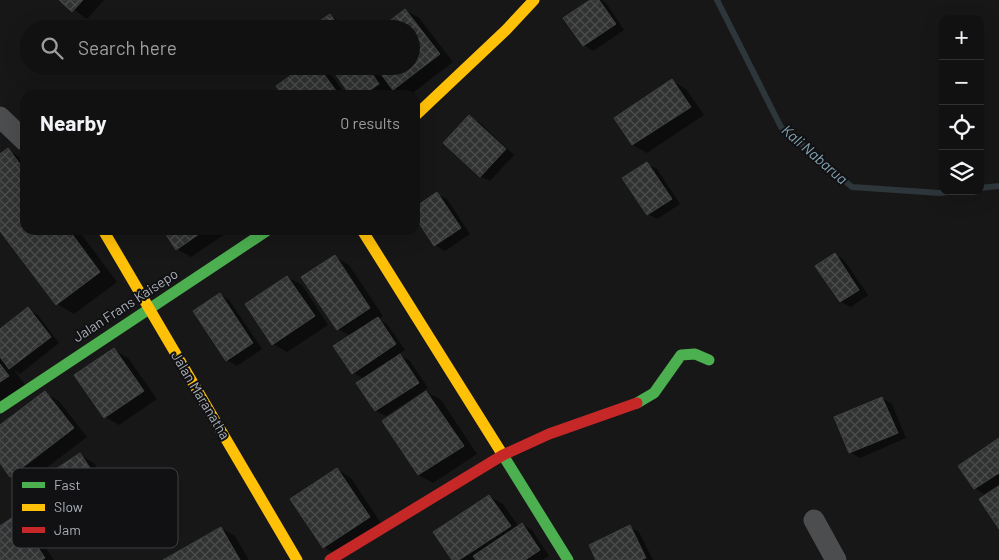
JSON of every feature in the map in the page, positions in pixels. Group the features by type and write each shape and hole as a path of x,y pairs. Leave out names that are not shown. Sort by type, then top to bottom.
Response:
{"street":[{"path":"420,111 506,30 534,0"},
{"path":"0,117 20,136"},
{"name":"Jalan Maranatha","path":"106,235 298,560"},
{"name":"Jalan Frans Kaisepo","path":"0,408 149,307 260,235"},
{"path":"365,235 568,560"},
{"path":"330,560 503,455 549,434 642,402 654,392 680,355 687,353 699,355 709,360"},
{"path":"814,520 836,560"}],"building":[{"path":"59,0 83,0 72,12"},
{"path":"590,0 599,0 616,24 583,46 563,18"},
{"path":"405,9 414,20 391,20"},
{"path":"330,14 334,20 321,20"},
{"path":"420,28 440,54 420,69"},
{"path":"291,75 325,75 335,90 279,90 276,86"},
{"path":"336,75 373,75 379,84 370,90 347,90"},
{"path":"382,75 413,75 393,90"},
{"path":"672,79 691,107 632,145 614,118"},
{"path":"469,115 506,149 480,177 443,143"},
{"path":"8,148 20,164 20,235 73,235 100,272 56,305 0,231 0,154"},
{"path":"647,162 672,199 647,215 622,178"},
{"path":"437,192 461,228 434,246 420,225 420,204"},
{"path":"166,235 198,235 176,250"},
{"path":"835,253 859,290 840,302 815,266"},
{"path":"335,255 370,308 337,330 301,277"},
{"path":"287,276 315,316 272,345 245,304"},
{"path":"220,293 253,343 226,361 193,311"},
{"path":"28,307 51,337 9,369 0,357 0,329"},
{"path":"378,317 396,344 352,374 333,346"},
{"path":"114,348 144,391 104,418 74,375"},
{"path":"400,354 419,383 375,411 356,383"},
{"path":"0,364 9,376 0,382"},
{"path":"45,391 74,428 22,468 12,468 12,475 10,477 0,463 0,425"},
{"path":"426,391 464,446 418,475 382,421"},
{"path":"882,397 898,433 849,453 834,417"},
{"path":"999,438 999,473 974,489 958,466"},
{"path":"80,453 90,468 57,468"},
{"path":"337,468 370,517 323,548 290,499"},
{"path":"999,486 999,529 979,499"},
{"path":"489,495 511,526 459,560 452,560 433,532"},
{"path":"12,518 12,548 38,548 45,558 42,560 0,560 0,526"},
{"path":"522,523 540,550 525,560 476,560 473,556"},
{"path":"630,525 646,558 641,560 596,560 589,545"},
{"path":"221,527 240,560 163,560"}],"waterway":[{"name":"Kali Nabarua","path":"717,0 781,127 852,187 939,193"},
{"name":"Kali Nabarua","path":"984,188 999,186"}],"traffic: fast":[{"path":"0,408 260,235"},
{"path":"637,403 654,393 681,355 695,354 709,360"},
{"path":"501,452 568,560"}],"traffic: slow":[{"path":"420,111 506,30 534,0"},
{"path":"106,235 297,560"},
{"path":"365,235 501,452"}],"traffic: jam":[{"path":"330,560 503,455 549,434 637,403"}]}
